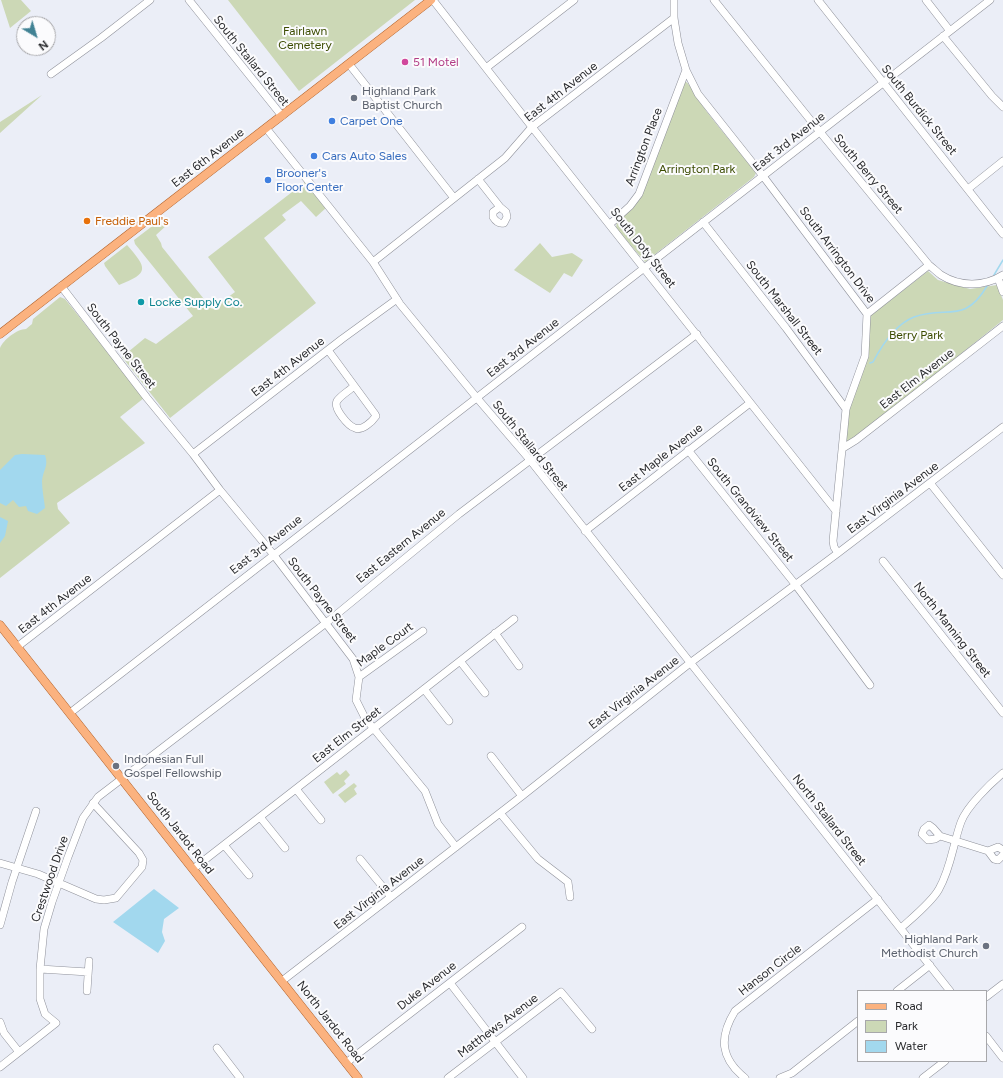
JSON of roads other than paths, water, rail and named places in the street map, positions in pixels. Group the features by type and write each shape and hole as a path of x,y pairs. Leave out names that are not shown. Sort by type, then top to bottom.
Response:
{"main road":[{"name":"East 6th Avenue","path":"0,334 432,0"},
{"name":"South Jardot Road","path":"0,625 282,981"},
{"name":"North Jardot Road","path":"282,981 358,1078"}],"street":[{"path":"51,74 150,0"},
{"name":"South Stallard Street","path":"189,0 282,116"},
{"name":"South Doty Street","path":"432,0 836,511"},
{"path":"486,68 574,0"},
{"name":"South Arrington Drive","path":"674,0 674,18 678,43 686,70 698,94 763,176 867,314 864,356 846,409 833,540 835,550 838,553"},
{"name":"South Berry Street","path":"714,0 929,265 941,275 955,282 969,285 985,283 1000,277 1003,292"},
{"name":"South Burdick Street","path":"818,0 1003,234"},
{"path":"926,0 950,31"},
{"name":"East 3rd Avenue","path":"70,713 273,554 477,398 990,0"},
{"name":"East 4th Avenue","path":"373,262 505,158 532,127 674,18"},
{"path":"943,36 992,96 1003,107"},
{"path":"348,64 454,198"},
{"name":"Arrington Place","path":"610,224 630,206 638,194 686,70"},
{"name":"South Stallard Street","path":"266,128 373,262 397,299 477,398 530,460 584,531 690,663"},
{"path":"968,189 1003,161"},
{"path":"478,179 500,208"},
{"name":"South Marshall Street","path":"704,222 786,328 846,409"},
{"path":"867,314 929,265"},
{"name":"South Payne Street","path":"61,286 220,490 273,554 353,659 359,677 356,700 365,718 425,791 438,824 456,847"},
{"name":"East 4th Avenue","path":"193,454 397,299"},
{"name":"East Elm Avenue","path":"843,448 856,440 1003,326"},
{"name":"East Eastern Avenue","path":"122,778 326,623 458,514 697,334"},
{"path":"328,350 376,416 365,426 359,429 351,426 337,409 337,400 354,386"},
{"name":"East Maple Avenue","path":"584,531 750,403"},
{"name":"East Virginia Avenue","path":"282,981 522,796 690,663 838,553 1003,427"},
{"name":"South Grandview Street","path":"688,450 795,584 870,685"},
{"path":"930,483 1003,575"},
{"name":"East 4th Avenue","path":"18,647 220,490"},
{"name":"North Manning Street","path":"884,561 1000,705 1003,713"},
{"name":"East Elm Street","path":"194,869 514,618"},
{"name":"Maple Court","path":"359,677 423,631"},
{"path":"495,633 519,666"},
{"path":"460,661 485,693"},
{"name":"North Stallard Street","path":"690,663 949,990"},
{"path":"424,689 449,721"},
{"path":"491,756 522,796"},
{"path":"901,928 917,915 939,889 951,861 955,840 962,820 981,793 1003,773"},
{"name":"Crestwood Drive","path":"19,1052 56,1023 45,1014 40,999 40,969 44,929 58,883 83,818 98,797 122,778"},
{"path":"296,789 321,820"},
{"path":"0,864 38,874 96,900 116,898 142,867 143,860 139,853 93,803"},
{"path":"0,924 36,811"},
{"path":"500,812 538,859 568,882 570,897"},
{"path":"260,817 285,848"},
{"path":"940,836 988,851 994,859 998,860 1003,856"},
{"path":"224,845 249,875"},
{"path":"988,851 998,847 1003,850"},
{"path":"360,859 391,898"},
{"name":"Hanson Circle","path":"745,1078 734,1068 724,1047 725,1032 735,1011 878,899"},
{"name":"Duke Avenue","path":"346,1063 522,927"},
{"path":"87,991 89,961"},
{"path":"898,990 930,965"},
{"path":"40,969 88,972"},
{"path":"450,983 523,1078"},
{"path":"987,996 1003,984"},
{"name":"Matthews Avenue","path":"448,1078 561,992 592,1029"},
{"path":"0,1022 4,1033 19,1052 0,1067"},
{"path":"780,1078 792,1073 857,1022"},
{"path":"987,1037 1003,1058"},
{"path":"217,1048 240,1078"},
{"path":"923,1078 945,1062"}],"water":[{"path":"15,455 45,455 46,459 42,481 45,508 37,514 28,511 26,506 19,507 13,500 6,506 0,503 0,470"},
{"path":"0,517 8,521 5,536 0,543"},
{"path":"154,889 179,908 164,919 162,932 165,941 158,953 113,922"}],"waterway":[{"path":"994,275 1003,260"},
{"path":"870,363 873,362 895,330 907,320 926,314 962,310 971,306 979,298 987,286"}],"place":[{"name":"51 Motel","path":"405,62"},
{"name":"Highland Park Baptist Church","path":"354,98"},
{"name":"Carpet One","path":"332,121"},
{"name":"Cars Auto Sales","path":"314,156"},
{"name":"Brooner's Floor Center","path":"268,180"},
{"name":"Freddie Paul's","path":"87,221"},
{"name":"Locke Supply Co.","path":"141,302"},
{"name":"Indonesian Full Gospel Fellowship","path":"116,766"},
{"name":"Highland Park Methodist Church","path":"986,946"}],"park label":[{"name":"Fairlawn Cemetery","path":"305,38"},
{"name":"Arrington Park","path":"697,169"},
{"name":"Berry Park","path":"916,335"}]}
